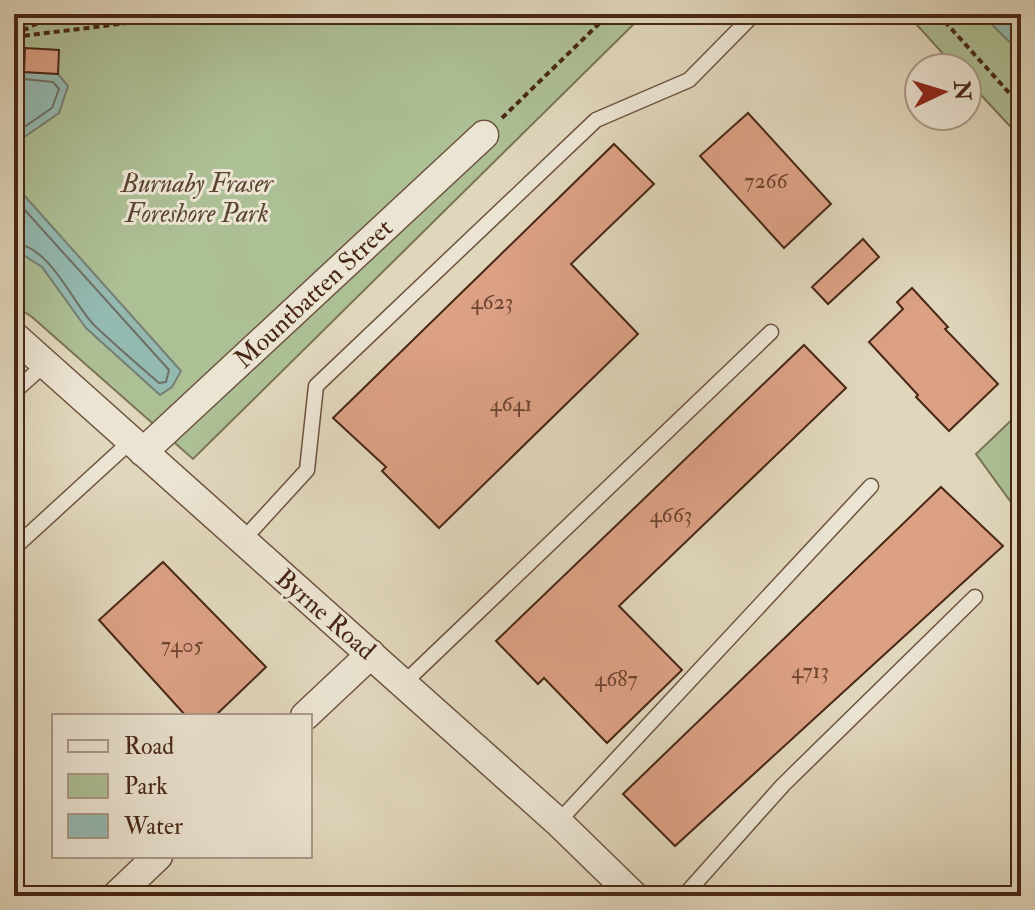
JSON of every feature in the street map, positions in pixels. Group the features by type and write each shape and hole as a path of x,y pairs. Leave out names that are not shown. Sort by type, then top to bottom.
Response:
{"street":[{"name":"Mountbatten Street","path":"137,446 484,135"},
{"name":"Byrne Road","path":"14,336 558,822 634,896"},
{"path":"307,714 371,654"},
{"path":"116,896 156,858"}],"lane":[{"path":"242,541 307,470 316,386 596,120 689,80 754,14"},
{"path":"404,683 771,332"},
{"path":"14,392 44,365"},
{"path":"14,548 137,446"},
{"path":"558,822 871,486"},
{"path":"684,896 783,785 975,597"}],"path":[{"path":"14,36 56,14"},
{"path":"14,36 152,20 168,14"},
{"path":"484,135 609,14"},
{"path":"938,14 1021,106"}],"green space":[{"name":"Burnaby Fraser Foreshore Park","path":"14,14 644,14 193,459 32,317 14,305"},
{"path":"907,14 1021,14 1021,138 983,97 983,52 941,52"},
{"path":"1021,411 1021,516 976,454"}],"water":[{"path":"981,14 1021,14 1021,53"},
{"path":"24,67 24,72 58,74 68,86 59,113 17,142 14,152 14,71"},
{"path":"14,184 181,371 172,387 160,395 86,328 42,267 14,249"}],"building":[{"path":"25,48 59,50 58,74 24,72"},
{"path":"748,113 831,204 784,248 700,156"},
{"path":"614,144 654,184 571,264 638,334 439,528 382,471 386,467 333,418"},
{"path":"863,239 879,257 828,304 812,287"},
{"path":"912,288 948,327 945,329 998,384 949,431 869,342 903,309 897,302"},
{"path":"804,345 846,388 619,606 682,670 607,743 544,678 538,684 496,641"},
{"path":"941,487 1003,546 675,846 623,794"},
{"path":"163,562 266,667 217,714 184,714 99,620"}]}
